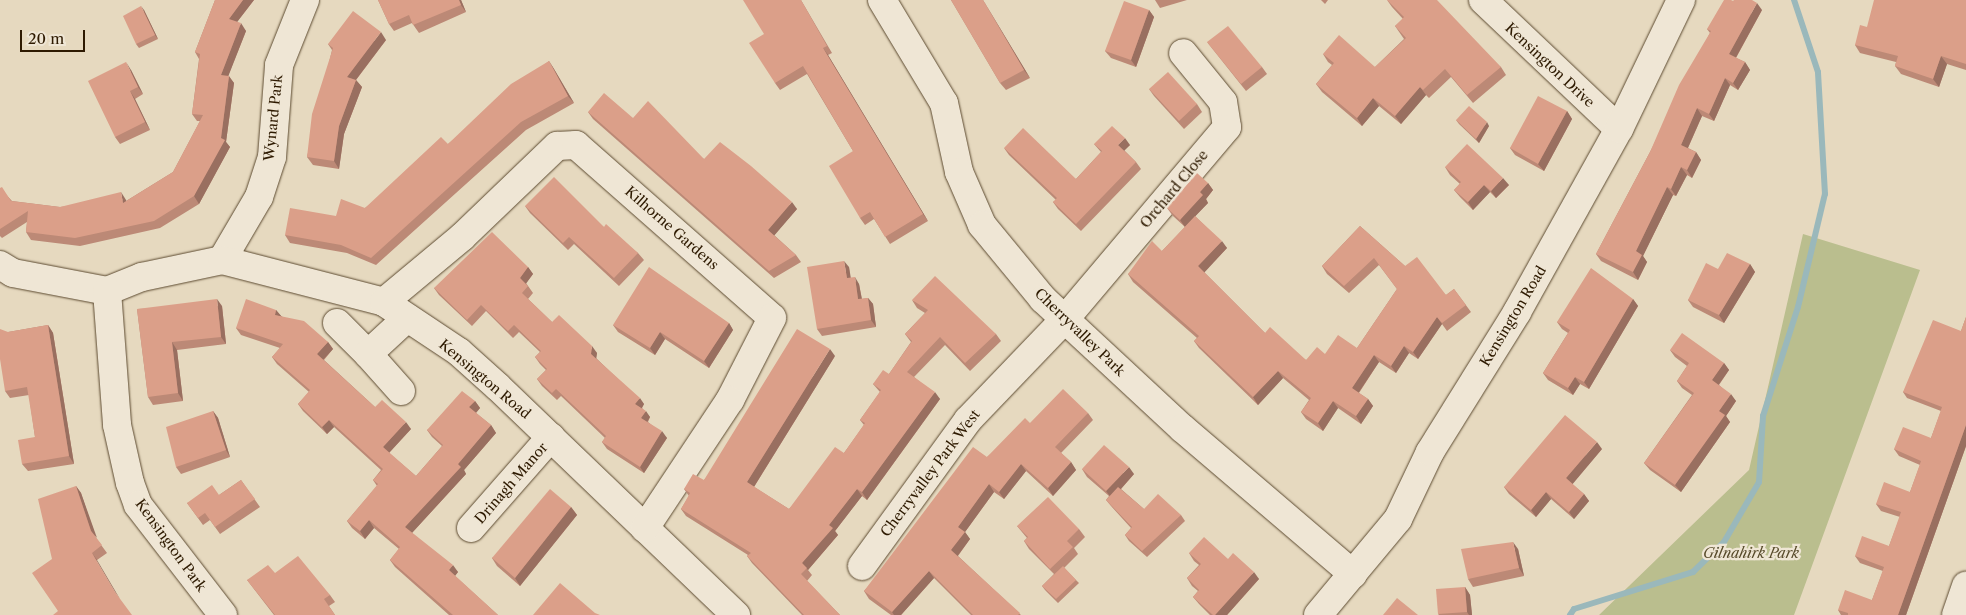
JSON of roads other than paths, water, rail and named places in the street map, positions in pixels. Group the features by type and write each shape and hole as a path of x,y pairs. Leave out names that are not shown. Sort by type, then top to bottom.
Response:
{"street":[{"name":"Wynard Park","path":"222,260 259,197 272,157 279,65 305,0"},
{"name":"Cherryvalley Park","path":"882,0 944,103 959,172 982,225 1065,319 1182,428 1353,574"},
{"name":"Kensington Drive","path":"1483,0 1619,129"},
{"name":"Kensington Road","path":"1318,615 1398,519 1430,452 1517,312 1619,129 1681,0"},
{"name":"Orchard Close","path":"1065,319 1226,127 1222,102 1183,54"},
{"name":"Kilhorne Gardens","path":"384,302 462,237 557,146 576,145 772,318 730,400 645,528"},
{"name":"Kensington Road","path":"107,291 142,277 222,260 384,302 458,352 552,437 736,615"},
{"path":"0,265 13,273 107,291"},
{"name":"Kensington Park","path":"107,291 117,425 130,483 138,505 223,615"},
{"path":"368,354 407,318"},
{"name":"Cherryvalley Park West","path":"862,566 968,420 1065,319"},
{"path":"337,323 401,391"},
{"name":"Drinagh Manor","path":"471,528 552,437"},
{"path":"1956,615 1966,586"}],"waterway":[{"path":"1570,615 1574,609 1693,572 1724,542 1759,482 1763,416 1798,307 1825,194 1818,72 1794,0"}],"park label":[{"name":"Gilnahirk Park","path":"1751,553"}]}
